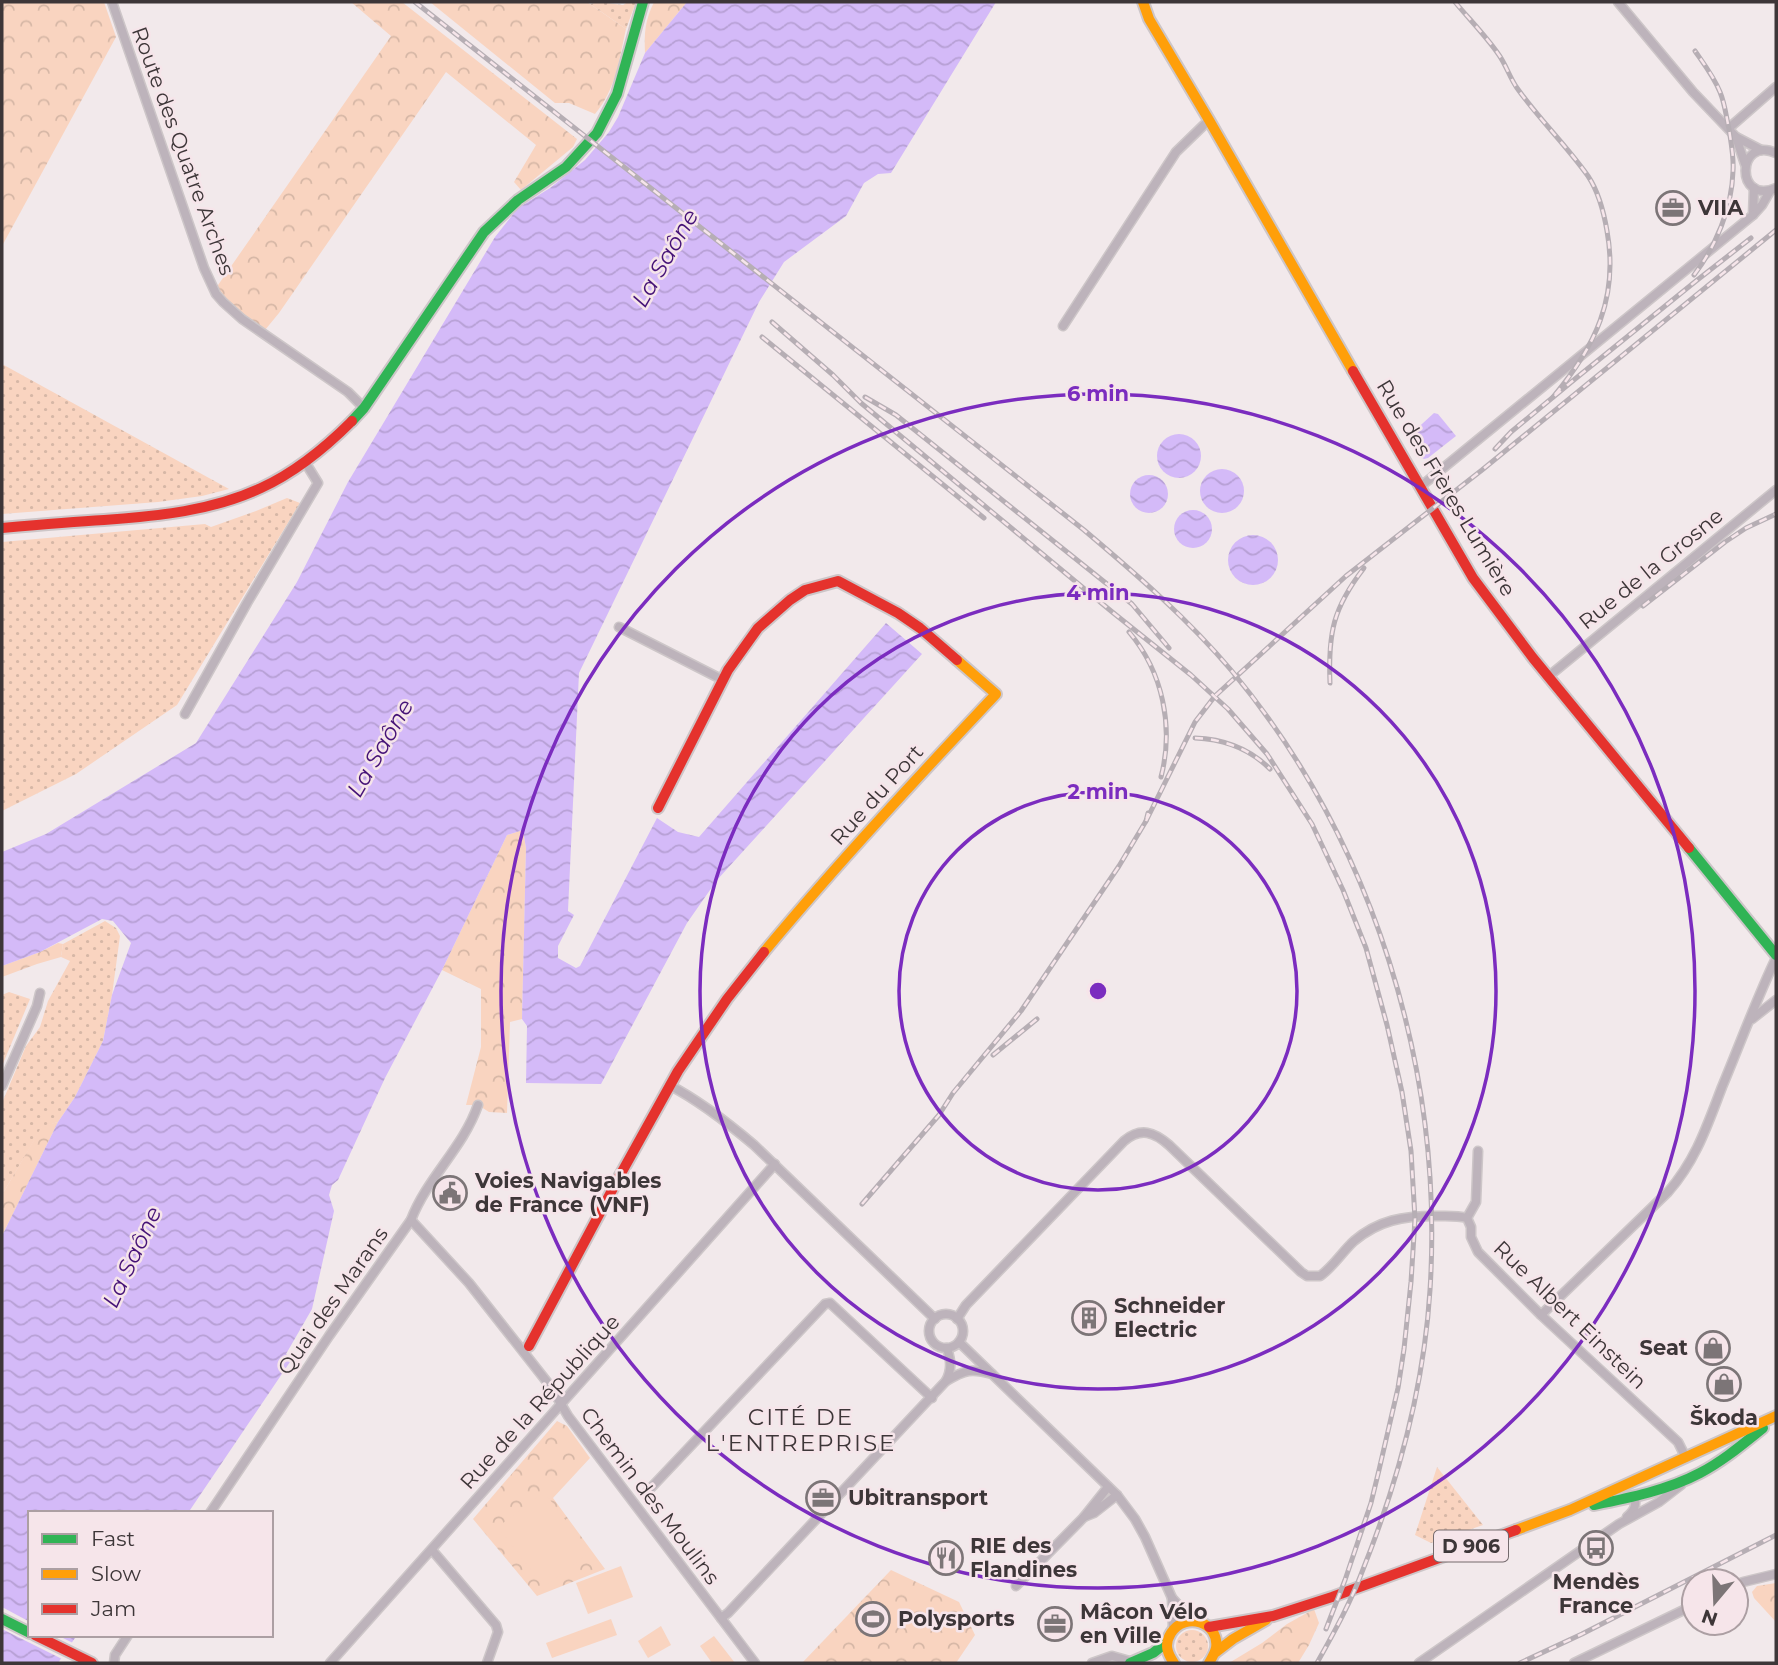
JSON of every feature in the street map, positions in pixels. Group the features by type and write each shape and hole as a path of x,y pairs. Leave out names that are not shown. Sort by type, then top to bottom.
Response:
{"street":[{"name":"Route des Quatre Arches","path":"112,2 204,268 216,294 242,319 348,392 365,408"},
{"path":"2,528 192,511 246,495 267,485 332,442 365,408 484,232 518,200 566,167 597,134 617,93 643,2"},
{"name":"Rue des Frères Lumière","path":"1143,2 1149,19 1473,578 1533,658 1776,956"},
{"path":"1619,2 1693,92 1736,137 1761,150"},
{"path":"1728,128 1776,87"},
{"path":"1063,326 1176,152 1209,120"},
{"path":"1736,137 1745,164 1746,177 1754,188 1764,191 1773,189"},
{"path":"1745,164 1751,155 1761,150 1776,153"},
{"path":"1753,215 1754,188"},
{"path":"1420,487 1753,215 1773,189"},
{"path":"185,714 318,484 305,462"},
{"name":"Rue de la Grosne","path":"1549,676 1776,490"},
{"name":"Rue du Port","path":"529,1346 669,1085 720,1009 816,891 926,767 996,694 920,628 898,613 838,581 805,590 758,628 744,646 723,680 658,808"},
{"path":"619,627 723,680"},
{"path":"1541,1315 1682,1177 1703,1135 1776,956"},
{"path":"2,1086 37,1006 40,993"},
{"path":"1749,1021 1776,1000"},
{"path":"669,1085 731,1125 935,1319"},
{"name":"Quai des Marans","path":"211,1511 411,1220 417,1206 465,1135 478,1105"},
{"path":"957,1319 967,1305 1132,1135 1142,1132 1156,1134 1170,1144 1307,1276 1320,1276 1354,1241 1391,1220 1409,1216 1457,1215 1467,1218 1476,1202 1478,1151"},
{"name":"Rue de la République","path":"330,1663 775,1164"},
{"name":"Rue Albert Einstein","path":"1467,1218 1478,1252 1541,1315 1678,1442 1686,1458"},
{"name":"Chemin des Moulins","path":"411,1220 469,1283 551,1387 560,1404 755,1663"},
{"path":"647,1492 825,1304 834,1305 932,1398"},
{"path":"947,1315 957,1319 961,1323 963,1333 959,1342 947,1348 937,1345 930,1336 930,1326 935,1319 947,1315"},
{"path":"959,1342 1117,1495 1135,1519 1172,1598 1192,1620"},
{"path":"721,1618 932,1398 950,1374 951,1361 947,1348"},
{"path":"946,1381 965,1371 992,1374"},
{"name":"D 906","path":"1209,1627 1273,1616 1332,1597 1570,1510 1776,1416"},
{"name":"D 906","path":"1570,1510 1634,1496 1692,1477 1731,1453 1776,1416"},
{"path":"1619,1524 1659,1502 1692,1477"},
{"path":"1016,1586 1084,1517 1108,1487"},
{"path":"1084,1517 1094,1513 1117,1495"},
{"path":"1419,1663 1619,1524 1633,1512 1636,1505 1634,1496"},
{"path":"432,1550 496,1625 498,1632 487,1663"},
{"path":"1750,1580 1776,1574"},
{"path":"1172,1598 1173,1629"},
{"path":"1574,1663 1680,1612"},
{"name":"D 906","path":"1212,1660 1233,1639 1273,1616"},
{"path":"2,1619 28,1632"},
{"path":"1092,1663 1112,1656 1131,1663 1153,1653 1167,1642 1178,1624 1192,1620 1209,1627 1216,1638 1212,1660"},
{"path":"39,1637 92,1663"},
{"path":"114,1663 127,1637"},
{"path":"1167,1642 1169,1656 1174,1663"},
{"path":"74,1654 85,1663"}],"green space":[{"path":"2,2 104,2 116,37 2,246"},
{"path":"351,2 402,2 577,139 573,147 521,190 514,182 536,145 446,72 265,330 234,308 216,288 391,36"},
{"path":"430,2 587,2 626,29 616,74 608,95 595,114 569,103 555,103"},
{"path":"599,2 623,5 636,2 626,29 590,4"},
{"path":"654,2 687,2 645,53 646,27"},
{"path":"2,364 229,489 158,502 2,514"},
{"path":"287,498 300,503 177,705 76,774 2,811 2,542 205,524 211,527"},
{"path":"523,830 526,848 522,1019 510,1022 507,1113 489,1112 478,1105 466,1105 481,1047 481,989 442,970 507,835"},
{"path":"105,921 116,928 120,936 103,1041 75,1097 58,1122 42,1127 2,1195 2,1103 26,1046 40,1027 48,1001 70,961 61,957 63,944"},
{"path":"58,943 63,944 61,957 2,977 2,966"},
{"path":"9,992 30,999 2,1066 2,995"},
{"path":"58,1122 2,1235 2,1195 42,1126"},
{"path":"557,1421 567,1426 590,1458 553,1498 605,1569 537,1596 473,1519"},
{"path":"1437,1467 1483,1525 1431,1543 1415,1535"},
{"path":"544,1492 590,1552 544,1587 498,1527"},
{"path":"621,1566 633,1597 588,1614 576,1583"},
{"path":"891,1570 959,1602 975,1635 956,1663 802,1663"},
{"path":"1776,1583 1776,1622 1754,1598 1752,1592 1757,1586"},
{"name":"Polysports","path":"877,1605 887,1616 868,1634 858,1623"},
{"path":"1314,1609 1319,1623 1298,1663 1229,1663 1287,1624"},
{"path":"611,1619 617,1635 552,1658 546,1643"},
{"path":"661,1626 671,1645 648,1658 638,1641"},
{"path":"1192,1630 1203,1635 1208,1646 1203,1657 1192,1662 1181,1657 1176,1646 1181,1635"},
{"path":"714,1636 735,1663 712,1663 700,1646"}],"water":[{"name":"La Saône","path":"687,2 996,2 891,173 878,174 864,183 846,216 784,262 759,302 579,673 568,911 574,915 558,946 558,958 576,968 580,966 657,818 678,832 699,837 886,623 922,654 717,880 687,923 601,1084 526,1083 527,1026 522,1019 526,848 523,830 507,835 442,970 385,1078 338,1180 332,1185 329,1195 334,1211 312,1309 286,1354 292,1359 189,1511 28,1511 28,1637 76,1637 58,1663 2,1663 2,1236 58,1122 75,1097 103,1041 112,995 131,943 113,921 102,919 40,952 2,966 2,852 46,834 196,743 297,582 348,482 495,237 518,208 550,188 585,160 609,132 645,53"},
{"path":"1434,413 1438,414 1456,436 1424,459 1419,456 1410,438"},
{"path":"1179,434 1195,440 1201,456 1195,472 1179,478 1163,472 1157,456 1163,440"},
{"path":"1222,469 1238,475 1244,491 1238,507 1222,513 1206,507 1200,491 1206,475"},
{"path":"1149,475 1163,480 1168,494 1163,508 1149,513 1135,508 1130,494 1135,480"},
{"path":"1193,510 1207,515 1212,529 1207,543 1193,548 1179,543 1174,529 1179,515"},
{"path":"1253,535 1271,542 1278,560 1271,578 1253,585 1235,578 1228,560 1235,542"}],"pier":[{"path":"2,1607 28,1621 28,1637 61,1637 75,1644 64,1660 2,1631"}],"railway":[{"path":"415,2 1084,530 1142,580 1197,632 1231,670 1281,736 1324,808 1360,883 1389,961 1411,1042 1425,1124 1431,1207 1427,1326 1407,1434 1387,1504 1362,1572 1317,1663"},
{"path":"1455,2 1494,48 1525,99 1588,176 1598,195 1604,217 1610,255 1606,300 1592,340 1553,397"},
{"path":"1694,275 1709,252 1726,213 1733,166 1722,97 1718,86 1695,51"},
{"path":"1146,821 1195,722 1215,696 1346,576 1482,470 1776,230"},
{"path":"1495,449 1511,432 1575,379 1751,238"},
{"path":"772,322 861,403 1191,675 1228,709 1267,754 1312,824 1343,890 1366,948 1402,1092 1411,1151 1415,1219 1411,1282 1398,1388 1371,1503 1326,1629"},
{"path":"762,337 984,518"},
{"path":"865,397 896,415 1132,604 1169,648"},
{"path":"1643,606 1725,542 1746,528 1776,514"},
{"path":"1330,683 1330,650 1335,622 1345,596 1364,568"},
{"path":"1129,632 1150,665 1163,701 1166,739 1161,777"},
{"path":"1195,738 1236,746 1270,769"},
{"path":"862,1204 939,1115 953,1093 1021,1011 1119,866 1148,813"},
{"path":"993,1055 1037,1019"},
{"path":"1520,1663 1776,1535"}],"traffic: fast":[{"path":"352,421 364,408 484,232 518,200 566,167 597,133 617,94 643,2"},
{"path":"1689,848 1776,955"},
{"path":"1594,1505 1648,1493 1688,1479 1717,1463 1763,1428"},
{"path":"2,1619 28,1632"},
{"path":"1130,1663 1153,1653 1167,1642"}],"traffic: slow":[{"path":"1143,2 1149,19 1353,371"},
{"path":"764,952 849,853 996,694 957,660"},
{"path":"1516,1530 1570,1510 1776,1416"},
{"path":"1216,1652 1266,1620"},
{"path":"1174,1663 1167,1648 1169,1637 1177,1626 1192,1621 1207,1626 1216,1639 1216,1650 1209,1663"}],"traffic: jam":[{"path":"1353,371 1473,578 1533,658 1689,848"},
{"path":"2,528 144,517 223,502 261,488 286,475 321,450 352,421"},
{"path":"658,808 728,670 758,628 805,590 838,581 898,613 957,660"},
{"path":"529,1346 678,1071 727,999 764,952"},
{"path":"1209,1627 1273,1616 1516,1530"},
{"path":"39,1637 92,1663"}],"place":[{"name":"VIIA","path":"1673,208"},
{"name":"Voies Navigables de France (VNF)","path":"450,1193"},
{"name":"Schneider Electric","path":"1089,1318"},
{"name":"Seat","path":"1713,1348"},
{"name":"Škoda","path":"1724,1384"},
{"name":"Ubitransport","path":"823,1498"},
{"name":"Mendès France","path":"1596,1548"},
{"name":"RIE des Flandines","path":"946,1558"},
{"name":"Polysports","path":"873,1619"},
{"name":"Mâcon Vélo en Ville","path":"1055,1624"}],"district":[{"name":"CITÉ DE L'ENTREPRISE","path":"801,1430"}]}
